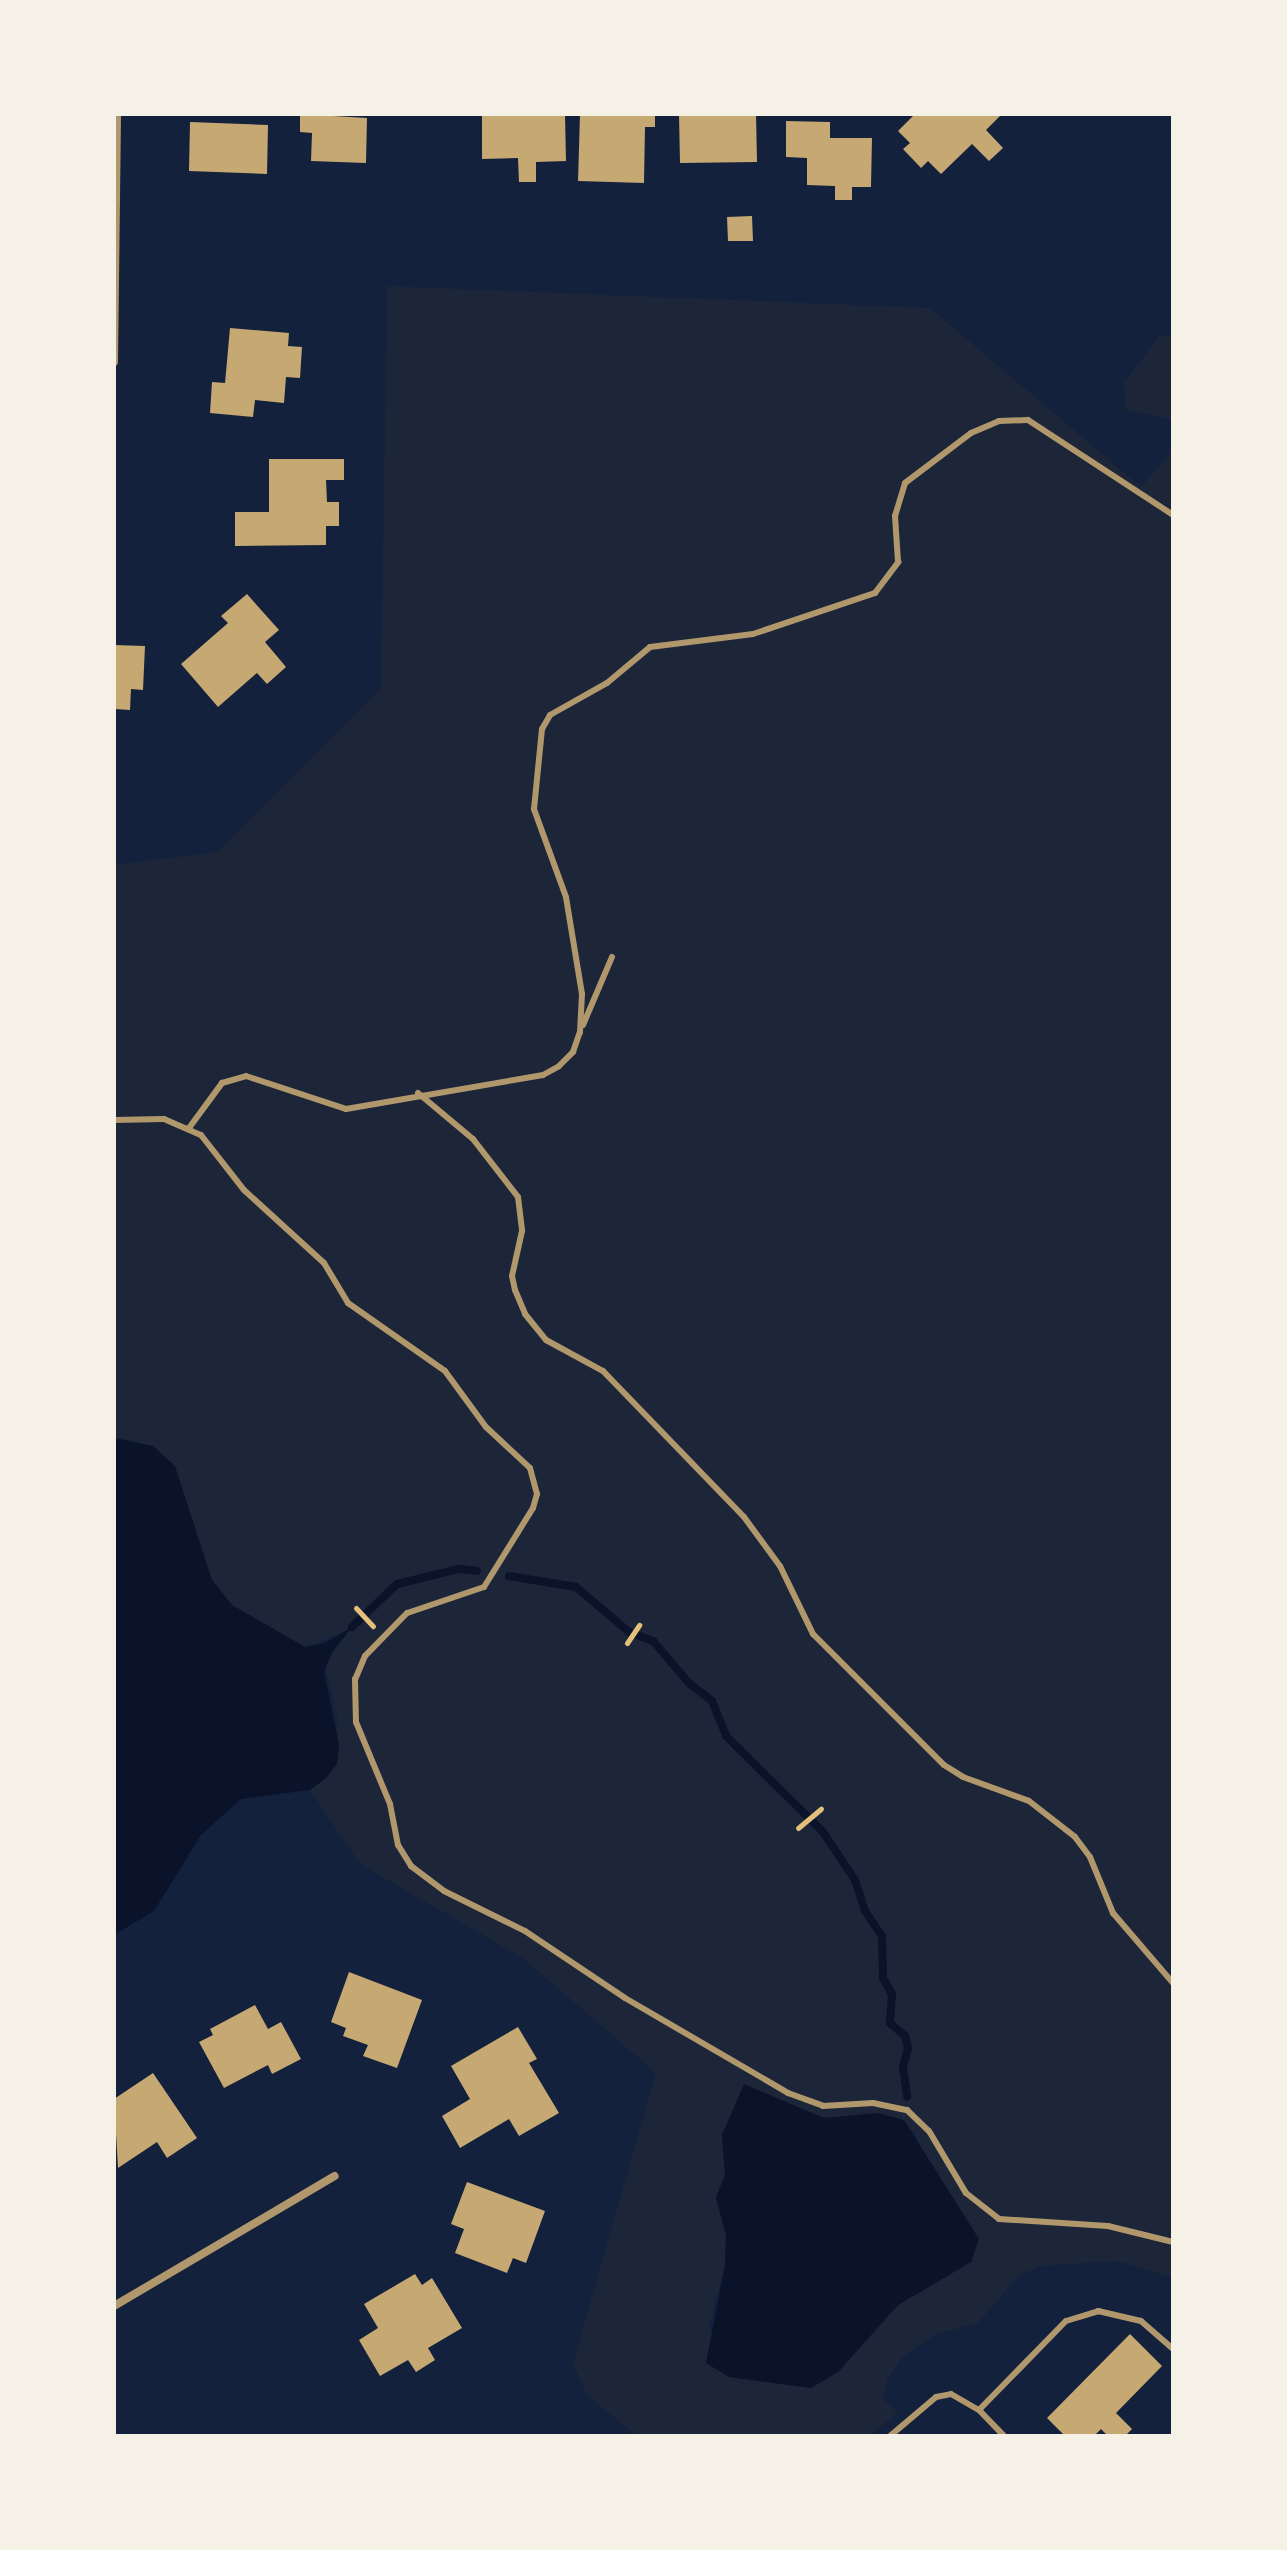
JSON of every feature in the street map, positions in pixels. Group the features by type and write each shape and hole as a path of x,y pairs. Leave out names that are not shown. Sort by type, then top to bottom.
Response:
{"street":[{"path":"114,362 117,114"},
{"path":"114,2306 335,2176"}],"lane":[{"path":"580,1032 582,994 575,942 558,871 534,809 542,729 562,703 607,683 650,647 753,634 875,593 898,562 895,516 905,483 978,428 1028,420 1173,515"},
{"path":"189,1128 222,1083 246,1076 346,1109 418,1093 543,1075 573,1052 612,957"},
{"path":"418,1093 473,1139 518,1197 522,1231 512,1276 525,1314 539,1332 563,1352 603,1371 734,1506 780,1566 813,1634 944,1765 963,1777 1029,1801 1075,1837 1090,1857 1113,1913 1173,1983"},
{"path":"114,1120 164,1119 189,1128 212,1145 244,1190 324,1263 357,1312 445,1371 486,1427 530,1468 535,1481 533,1508 484,1587 407,1613 365,1656 355,1679 356,1722 390,1804 398,1845 411,1866 444,1891 525,1931 625,1998 788,2093 823,2106 885,2104 907,2110 929,2131 966,2193 999,2219 1108,2226 1173,2242"},
{"path":"979,2410 1066,2321 1098,2311 1121,2313 1141,2321 1173,2349"},
{"path":"890,2436 936,2397 951,2394 979,2410 1004,2436"}],"path":[{"path":"356,1608 374,1627"},
{"path":"627,1643 639,1625"},
{"path":"798,1828 821,1809"}],"shaded area":[{"path":"387,286 930,308 1141,487 1173,450 1173,2278 1118,2261 1041,2266 1018,2276 978,2323 937,2334 903,2356 887,2380 883,2399 898,2413 869,2436 637,2436 587,2395 573,2364 656,2073 523,1958 360,1864 310,1790 326,1778 338,1720 325,1664 350,1630 305,1647 232,1605 212,1580 137,1441 114,1438 114,865 217,852 381,688","holes":["783,2105 824,2118 878,2113 914,2131 927,2163 973,2228 971,2262 898,2305 838,2372 811,2388 729,2377 709,2326 725,2265 726,2236 716,2198 725,2176 722,2141"]},
{"path":"1160,335 1173,338 1173,420 1126,410 1124,383"},
{"path":"114,1438 153,1446 175,1466 212,1580 232,1605 305,1647 325,1643 352,1627 332,1652 324,1672 339,1744 337,1764 326,1778 310,1790 241,1799 201,1835 154,1911 114,1935"},
{"path":"744,2084 824,2118 878,2113 904,2120 979,2239 971,2262 898,2305 838,2372 811,2388 729,2377 706,2363 725,2265 726,2236 716,2197 725,2175 722,2135"}],"building":[{"path":"300,114 367,118 366,163 311,161 312,133 300,132"},
{"path":"482,114 565,114 566,161 536,162 536,182 519,182 518,158 482,159"},
{"path":"580,114 655,114 655,127 645,127 644,183 578,181"},
{"path":"679,114 756,114 757,162 680,163"},
{"path":"915,114 1002,114 986,130 1003,148 989,161 972,144 941,174 928,161 921,168 903,149 910,143 898,131"},
{"path":"786,121 830,122 830,138 872,138 871,187 852,187 852,200 835,200 835,186 807,185 807,158 786,157"},
{"path":"190,122 268,125 267,174 189,171"},
{"path":"752,216 753,241 728,241 727,217"},
{"path":"230,328 289,333 288,346 302,347 300,378 286,377 284,403 255,400 253,417 210,413 212,382 225,383"},
{"path":"269,459 344,459 344,480 326,480 327,502 339,502 339,526 326,526 326,545 235,546 235,512 269,512"},
{"path":"247,594 279,630 265,642 286,667 267,684 257,673 218,707 181,664 228,623 221,616"},
{"path":"114,645 145,646 143,690 131,689 130,710 114,709"},
{"path":"349,1972 422,2000 397,2068 363,2056 368,2045 343,2036 346,2028 331,2022"},
{"path":"255,2005 268,2029 281,2022 301,2059 272,2074 268,2065 224,2088 199,2042 213,2035 210,2029"},
{"path":"518,2027 537,2059 529,2063 559,2113 519,2136 509,2119 460,2148 442,2116 470,2099 451,2066"},
{"path":"153,2073 197,2138 167,2158 157,2142 118,2168 114,2099"},
{"path":"467,2182 545,2211 526,2263 513,2258 507,2273 455,2253 464,2229 451,2224"},
{"path":"415,2274 422,2285 432,2278 462,2328 428,2348 435,2360 416,2372 408,2360 380,2376 359,2340 378,2328 364,2304"},
{"path":"1130,2334 1162,2366 1116,2413 1132,2429 1125,2436 1108,2436 1101,2429 1094,2436 1065,2436 1047,2418"}],"waterway":[{"path":"352,1627 397,1584 459,1569 477,1571"},
{"path":"509,1576 576,1587 629,1632 653,1641 689,1683 712,1701 726,1736 823,1832 855,1880 865,1911 882,1936 883,1978 892,1994 890,2023 905,2036 908,2048 903,2067 907,2097"}]}
